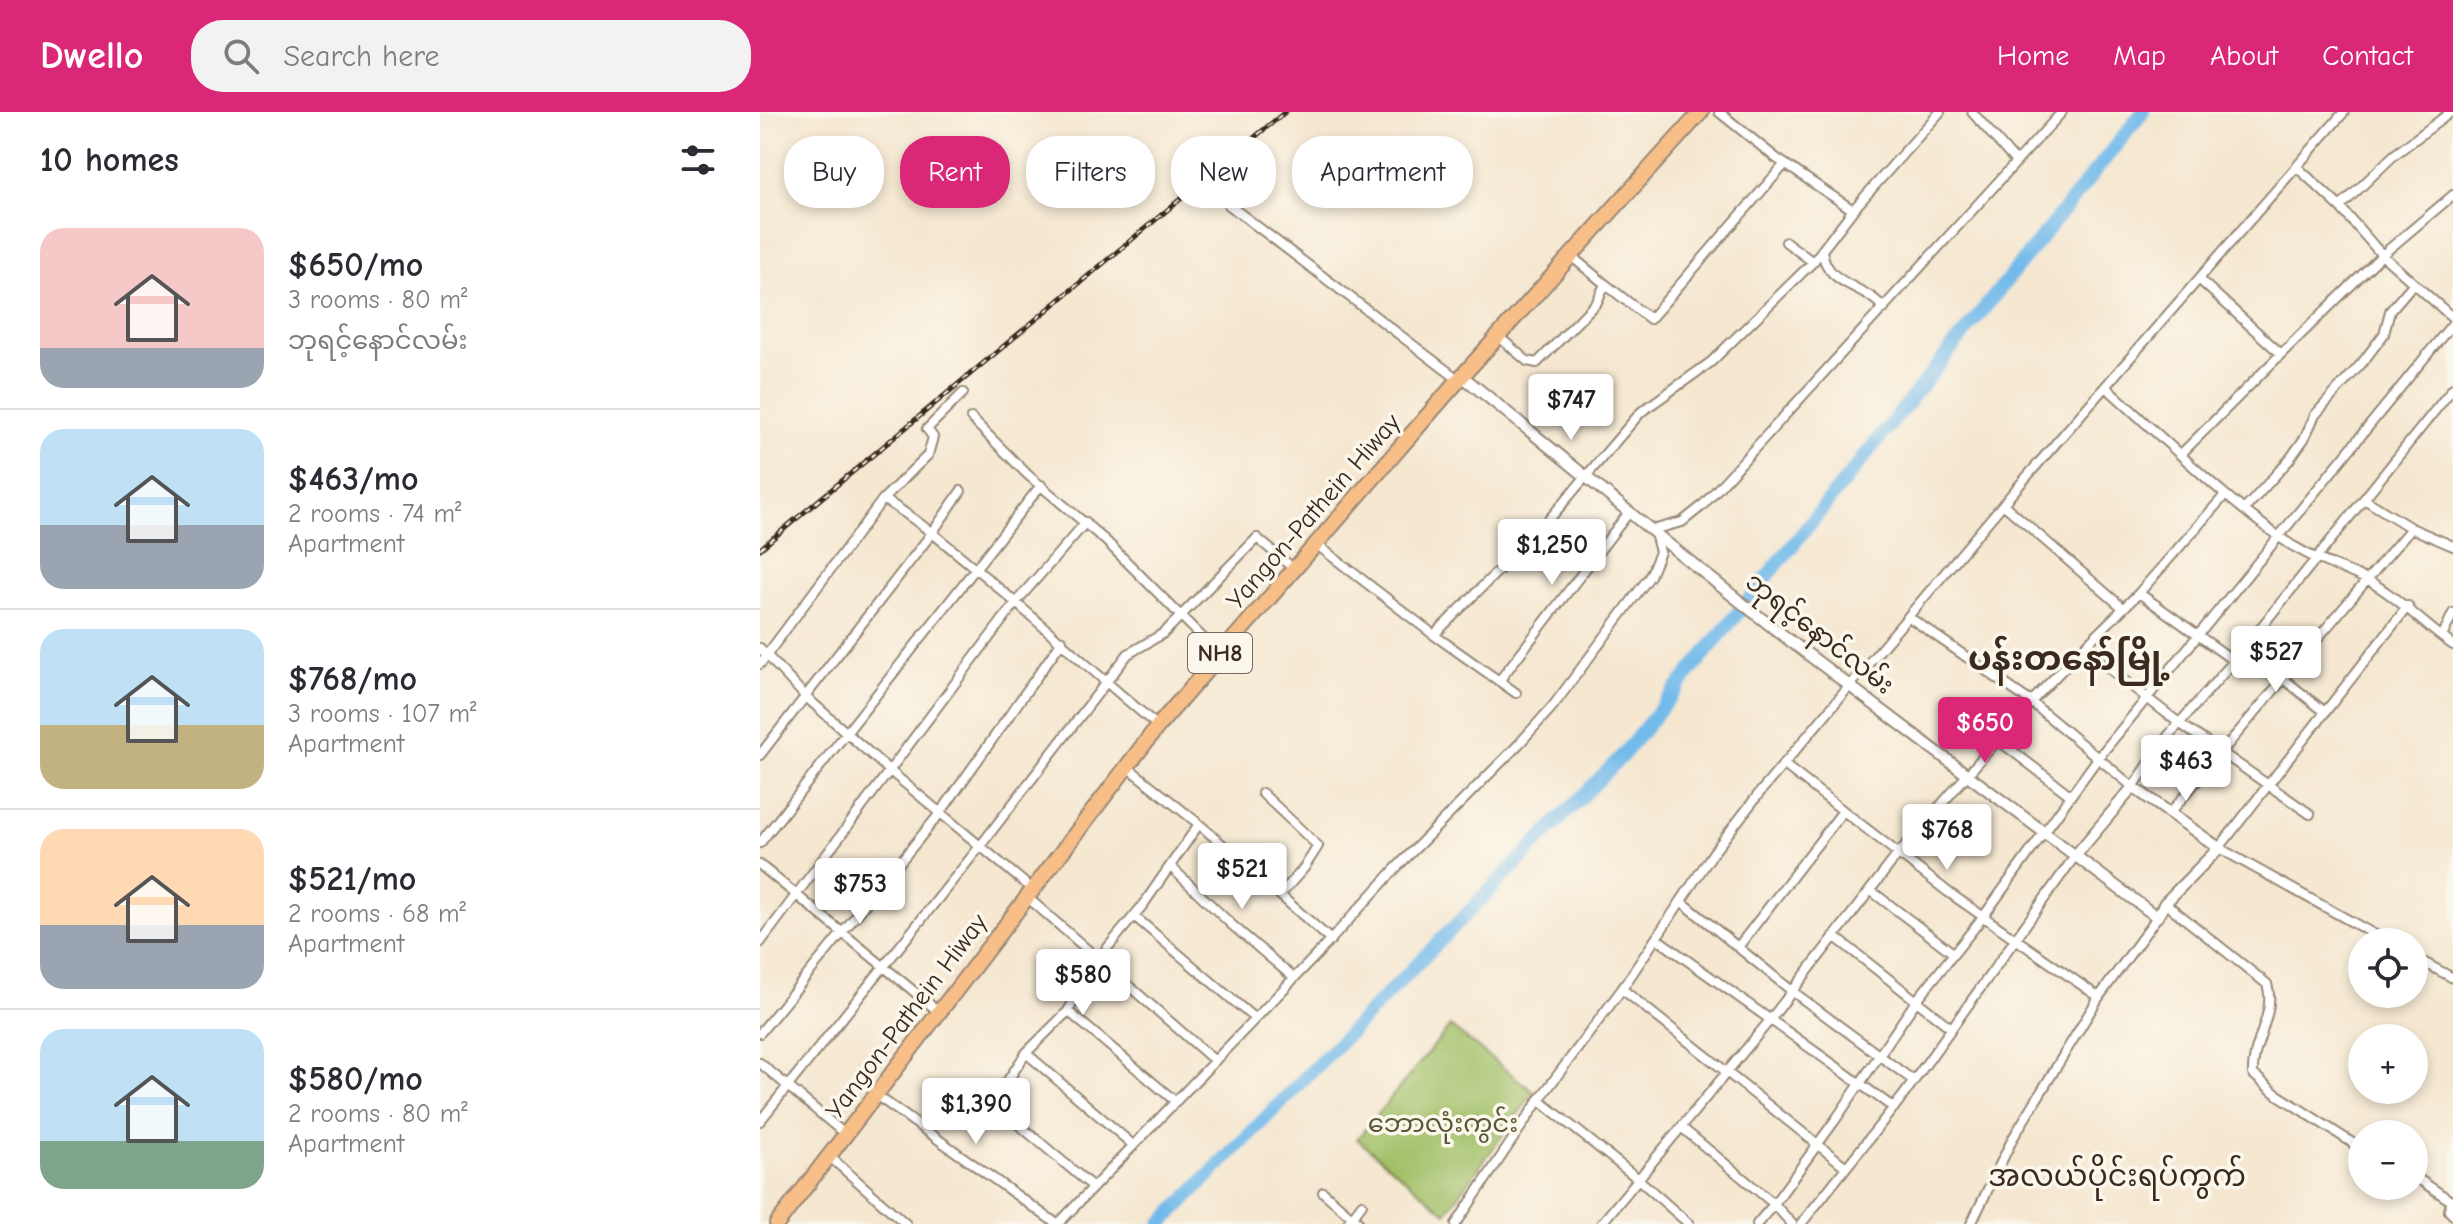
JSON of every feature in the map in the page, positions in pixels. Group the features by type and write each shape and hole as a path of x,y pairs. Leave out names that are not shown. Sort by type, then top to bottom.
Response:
{"highway":[{"name":"Yangon-Pathein Hiway","path":"777,1224 1158,726 1460,378 1701,112"}],"street":[{"path":"1719,112 1785,164 1853,210"},
{"path":"1434,635 1546,523 1641,412 1711,362 1813,262 1853,210 1940,112"},
{"path":"1972,112 2016,162"},
{"path":"876,1095 1057,1224 1553,706 1650,576 1660,552 1655,532 1682,522 1702,506 2062,112"},
{"path":"1456,1224 1539,1100 1622,989 1713,853 1783,764 2003,504 2344,112"},
{"path":"2340,207 2394,155 2451,112"},
{"path":"1571,256 1650,319 1785,164"},
{"path":"1757,1224 1880,1056 1916,1001 1983,917 2098,758 2453,321 2382,255 2340,207 2297,167"},
{"path":"2181,454 2382,255 2453,195"},
{"path":"1233,208 1460,378"},
{"path":"1786,242 1813,262"},
{"path":"1822,249 1826,268 1884,309"},
{"path":"2200,280 2281,354"},
{"path":"1498,336 1527,361 1537,363 1597,302 1605,284"},
{"path":"2244,510 2289,460 2304,439 2315,415 2384,334 2390,311 2413,284"},
{"name":"ဘုရင့်နောင်လမ်း","path":"1460,378 1586,475 1792,642 2157,917"},
{"path":"2107,388 2225,495 2279,537 2316,560 2366,580 2408,606 2453,645"},
{"path":"1801,1224 1894,1108 2075,856 2133,787 2179,723 2234,661 2453,388"},
{"path":"963,393 927,429 933,437 928,455 883,499 762,656 890,771 981,845 1099,958 1215,1061"},
{"path":"971,418 1028,475 1086,522 1219,654"},
{"path":"760,843 1041,485"},
{"path":"760,755 961,491"},
{"path":"1601,1224 1727,1074 1898,854 2031,702 2139,593 2225,495"},
{"path":"883,499 909,514 975,568 1158,726"},
{"path":"2364,499 2411,528 2453,546"},
{"path":"2003,504 2123,608"},
{"path":"1499,681 1630,511"},
{"path":"760,943 1016,602 1086,522"},
{"path":"2170,813 2411,528"},
{"path":"760,1121 981,845 1128,654 1164,633 1257,538 1294,569"},
{"path":"1316,544 1434,635 1516,693"},
{"path":"2139,593 2234,661 2285,680 2325,712"},
{"path":"1971,1224 2013,1138 2099,997 2165,903 2219,848 2408,606"},
{"path":"2442,637 2453,613"},
{"path":"1909,617 2031,702 2133,787 2219,848 2363,928"},
{"path":"760,1033 941,812 1062,641"},
{"path":"2083,648 2179,723 2310,814"},
{"path":"1998,740 2070,795"},
{"path":"1783,764 1983,917 2099,997"},
{"path":"1126,766 1199,824 1331,940"},
{"path":"1262,793 1318,846 1281,894"},
{"path":"1738,947 1843,811"},
{"path":"1093,1187 993,1103 1026,1053 1068,1011 1099,958 1134,916 1199,824"},
{"path":"760,865 939,1012"},
{"path":"1170,866 1294,978"},
{"path":"1870,890 1953,953"},
{"path":"1681,901 1792,991 1914,1081"},
{"path":"2165,903 2267,984 2270,995 2252,1057 2253,1074 2275,1093 2348,1140"},
{"path":"1134,916 1255,1019"},
{"path":"1834,936 1951,1028"},
{"path":"1656,938 1894,1108"},
{"path":"2428,965 2453,978"},
{"path":"1622,989 1846,1167"},
{"path":"1068,1011 1175,1101"},
{"path":"1026,1053 1133,1145"},
{"path":"760,1063 846,1135"},
{"path":"1539,1100 1689,1224"},
{"path":"1681,1127 1774,1204 1792,1224"},
{"path":"829,1156 906,1224"},
{"path":"2428,1185 2451,1201 2449,1211 2453,1215"},
{"path":"1323,1192 1349,1221 1360,1224"},
{"path":"1349,1221 1362,1204"}],"green space":[{"name":"ဘောလုံးကွင်း","path":"1450,1026 1534,1092 1446,1213 1357,1139"}],"waterway":[{"path":"1161,1224 1623,755 2143,112"}],"railway":[{"path":"760,549 1285,112"}],"district":[{"name":"ပန်းတနော်မြို့","path":"2069,658"},
{"name":"အလယ်ပိုင်းရပ်ကွက်","path":"2117,1176"}]}
